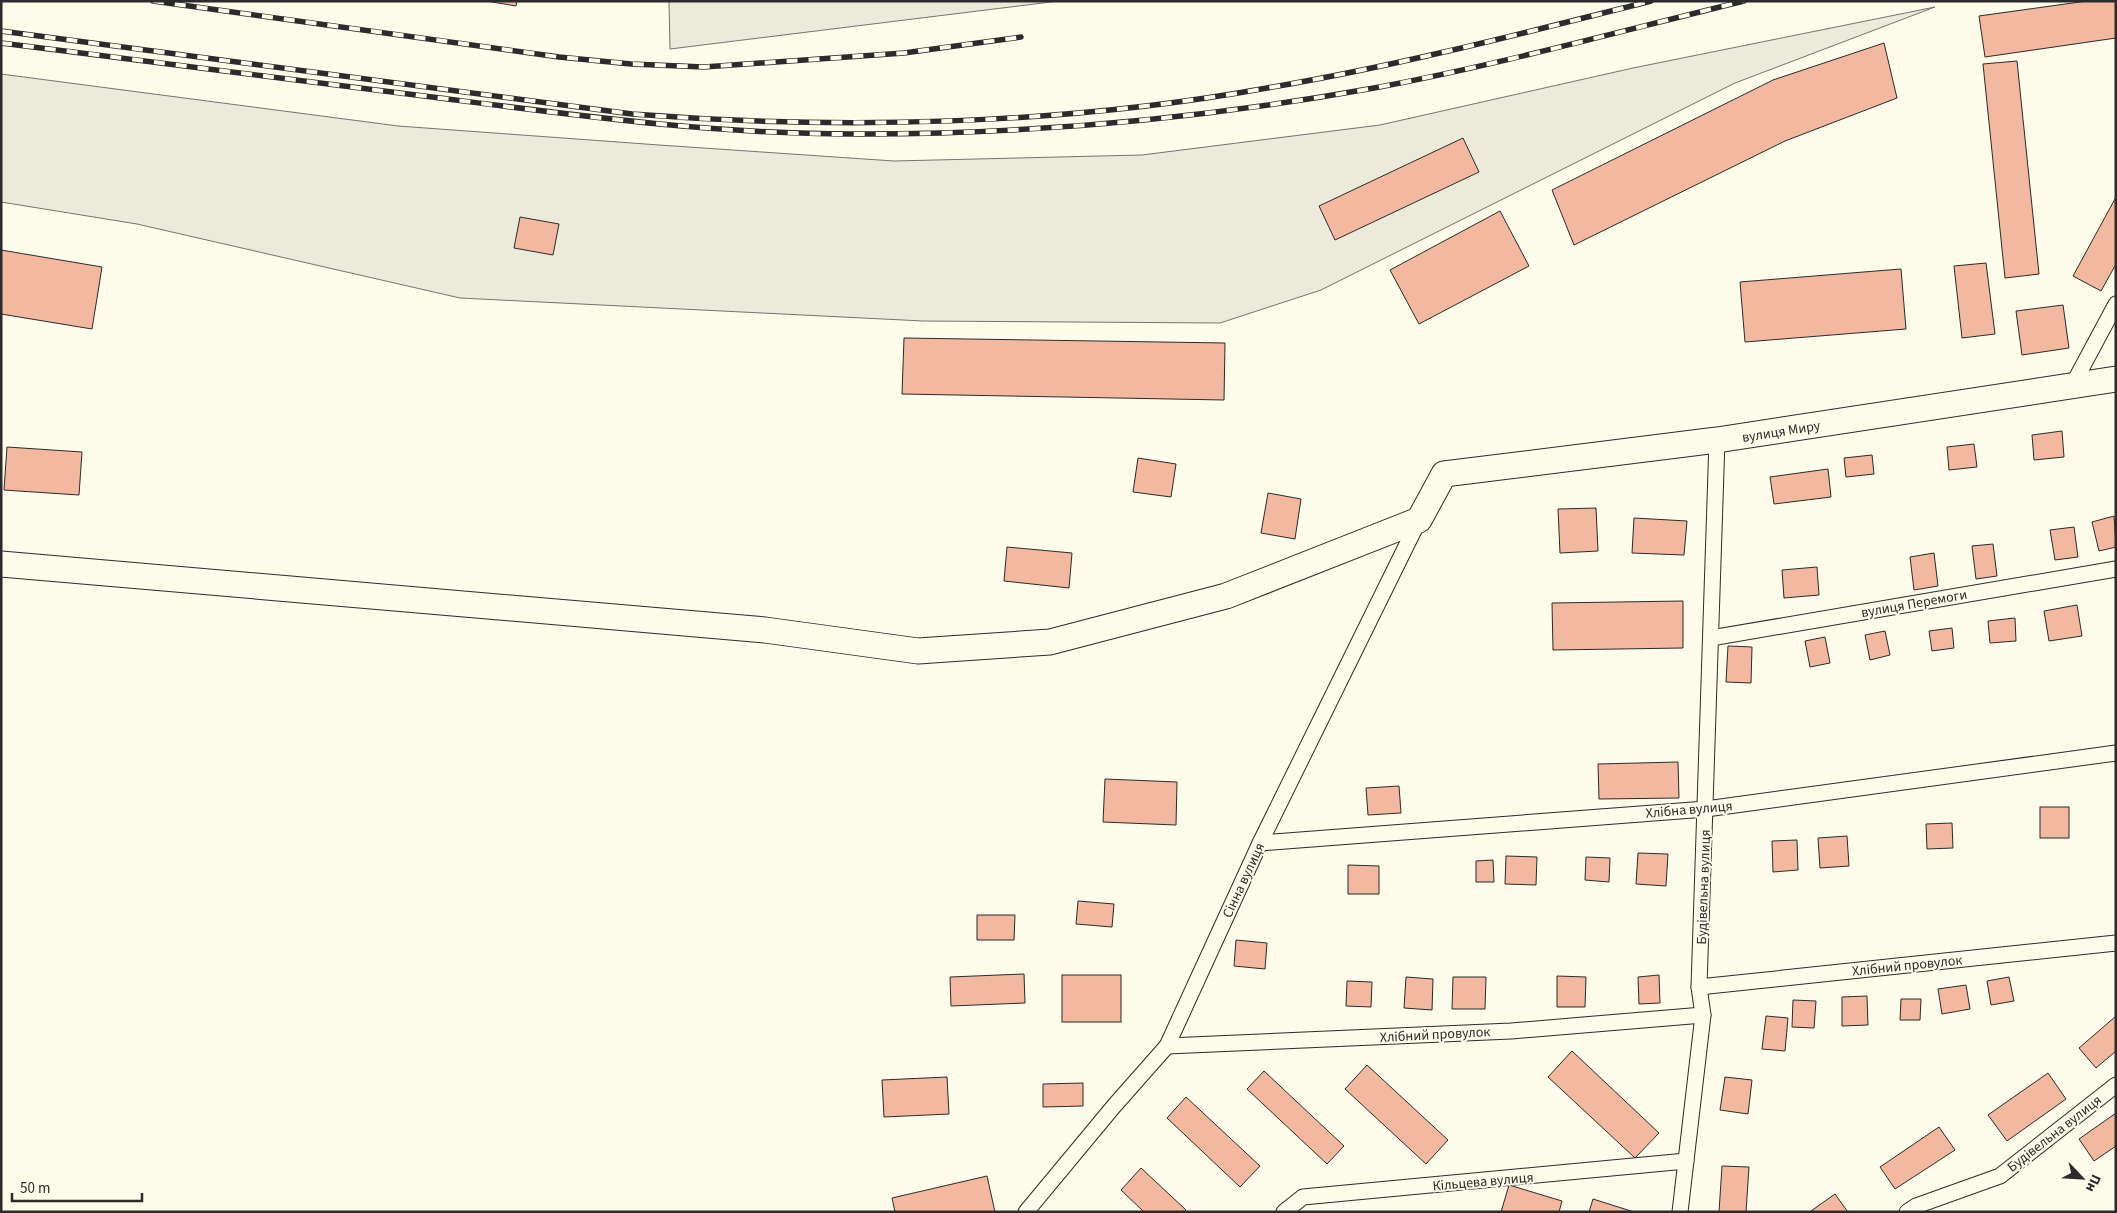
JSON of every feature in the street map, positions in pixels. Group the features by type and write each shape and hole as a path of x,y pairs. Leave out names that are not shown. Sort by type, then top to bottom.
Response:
{"main road":[{"name":"вулиця Миру","path":"1419,520 1444,474 1717,440 2116,379"},
{"path":"1,564 765,630 918,650 1050,642 1226,596 1419,520"}],"street":[{"path":"2072,386 2116,304"},
{"name":"Будівельна вулиця","path":"1680,1212 1703,1014 1699,987 1717,440"},
{"name":"Сінна вулиця","path":"1026,1212 1114,1106 1168,1046 1260,843 1419,520"},
{"name":"вулиця Перемоги","path":"1711,638 2116,569"},
{"name":"Хлібна вулиця","path":"1260,843 1706,809 2116,753"},
{"name":"Хлібний провулок","path":"1699,987 2116,942"},
{"name":"Хлібний провулок","path":"1168,1046 1511,1031 1703,1014"},
{"name":"Будівельна вулиця","path":"1907,1212 1916,1206 2000,1176 2116,1085"},
{"name":"Кільцева вулиця","path":"1284,1212 1303,1197 1686,1162"}],"shaded area":[{"path":"669,1 1059,1 670,49"},
{"path":"1935,7 1735,83 1321,290 1220,323 923,321 460,298 137,224 1,202 1,74 398,126 659,145 894,161 1142,155 1380,125 1633,68"}],"building":[{"path":"486,1 517,1 516,6"},
{"path":"2087,1 2116,1 2116,38 1985,57 1979,16"},
{"path":"1884,43 1897,98 1785,141 1574,245 1552,190 1773,80"},
{"path":"2017,61 2039,274 2005,278 1983,64"},
{"path":"1463,138 1479,172 1335,240 1319,206"},
{"path":"2116,197 2116,264 2101,291 2073,276"},
{"path":"1500,211 1529,266 1419,324 1390,270"},
{"path":"520,217 559,224 553,255 514,248"},
{"path":"1,250 102,267 92,329 1,314"},
{"path":"1986,263 1995,334 1962,338 1954,266"},
{"path":"1901,269 1906,329 1745,342 1740,282"},
{"path":"2063,305 2069,348 2022,355 2016,311"},
{"path":"904,338 1225,343 1224,400 902,394"},
{"path":"2062,431 2064,457 2034,460 2032,435"},
{"path":"1974,444 1977,467 1949,470 1947,447"},
{"path":"7,447 82,452 79,495 4,490"},
{"path":"1872,455 1874,474 1846,477 1844,458"},
{"path":"1138,458 1176,464 1171,497 1133,492"},
{"path":"1828,469 1831,497 1774,504 1770,477"},
{"path":"1268,493 1301,499 1295,539 1261,533"},
{"path":"1596,508 1598,551 1560,553 1558,509"},
{"path":"2114,516 2116,547 2099,551 2092,522"},
{"path":"1634,518 1687,521 1684,555 1632,553"},
{"path":"2074,527 2078,557 2055,560 2050,530"},
{"path":"1993,544 1997,576 1976,579 1972,546"},
{"path":"1007,547 1072,553 1069,588 1004,581"},
{"path":"1934,553 1938,586 1914,590 1910,557"},
{"path":"1817,567 1819,595 1784,598 1782,570"},
{"path":"1683,601 1683,648 1553,650 1552,603"},
{"path":"2077,605 2082,636 2049,641 2044,611"},
{"path":"2015,618 2016,641 1990,643 1988,621"},
{"path":"1952,628 1954,648 1932,651 1929,631"},
{"path":"1885,631 1890,655 1870,660 1865,635"},
{"path":"1825,637 1830,663 1810,667 1805,641"},
{"path":"1728,646 1752,647 1751,683 1726,682"},
{"path":"1678,762 1679,798 1599,799 1598,764"},
{"path":"1105,779 1177,782 1176,825 1103,822"},
{"path":"1399,786 1401,813 1368,815 1366,788"},
{"path":"2040,807 2069,807 2069,838 2040,838"},
{"path":"1952,823 1953,848 1927,849 1926,824"},
{"path":"1847,836 1849,866 1820,868 1818,838"},
{"path":"1797,840 1798,870 1773,872 1772,841"},
{"path":"1638,853 1668,854 1666,886 1636,884"},
{"path":"1506,856 1537,857 1536,885 1505,884"},
{"path":"1586,857 1610,858 1609,882 1585,880"},
{"path":"1493,860 1494,882 1476,882 1476,861"},
{"path":"1348,865 1379,866 1379,894 1348,894"},
{"path":"1078,901 1114,904 1112,927 1076,924"},
{"path":"977,915 1015,915 1014,940 977,940"},
{"path":"1236,940 1267,943 1265,969 1234,966"},
{"path":"1024,974 1025,1003 951,1006 950,977"},
{"path":"1062,975 1121,975 1121,1022 1062,1022"},
{"path":"1659,975 1660,1003 1639,1004 1638,977"},
{"path":"1557,976 1586,977 1585,1007 1557,1007"},
{"path":"1406,977 1433,979 1432,1010 1404,1008"},
{"path":"1453,977 1486,977 1485,1009 1452,1009"},
{"path":"2009,977 2014,1001 1991,1005 1987,981"},
{"path":"1347,981 1372,982 1371,1007 1346,1006"},
{"path":"1966,985 1970,1009 1942,1014 1938,989"},
{"path":"1867,996 1868,1025 1842,1026 1842,997"},
{"path":"1901,999 1921,999 1920,1020 1900,1020"},
{"path":"1793,1000 1816,1001 1814,1028 1792,1027"},
{"path":"1766,1016 1788,1018 1785,1051 1762,1049"},
{"path":"2116,1016 2116,1051 2096,1068 2079,1048"},
{"path":"1572,1051 1659,1133 1635,1158 1548,1077"},
{"path":"1367,1065 1448,1140 1426,1164 1345,1089"},
{"path":"1264,1071 1344,1146 1327,1164 1247,1089"},
{"path":"2048,1073 2066,1099 2007,1141 1988,1115"},
{"path":"947,1077 949,1114 884,1117 882,1080"},
{"path":"1725,1077 1752,1080 1748,1114 1720,1110"},
{"path":"1083,1083 1083,1106 1043,1107 1043,1084"},
{"path":"1186,1097 1260,1166 1240,1187 1167,1118"},
{"path":"2116,1113 2116,1146 2094,1161 2079,1139"},
{"path":"1939,1127 1955,1150 1895,1189 1880,1167"},
{"path":"1722,1166 1749,1167 1746,1212 1719,1212"},
{"path":"1141,1168 1186,1210 1184,1212 1144,1212 1121,1190"},
{"path":"987,1176 995,1212 895,1212 892,1198"},
{"path":"1509,1185 1562,1201 1559,1212 1501,1212"},
{"path":"1835,1194 1848,1212 1811,1212 1811,1211"},
{"path":"1593,1199 1634,1212 1589,1212"}],"railway":[{"path":"153,1 559,57 631,64 704,67 904,53 1021,37"},
{"path":"1,31 632,114 790,122 870,123 1031,117 1111,110 1267,88 1364,70 1651,1"},
{"path":"1,43 651,123 704,128 810,133 927,133 991,131 1120,122 1184,116 1311,99 1467,69 1744,1"}]}
